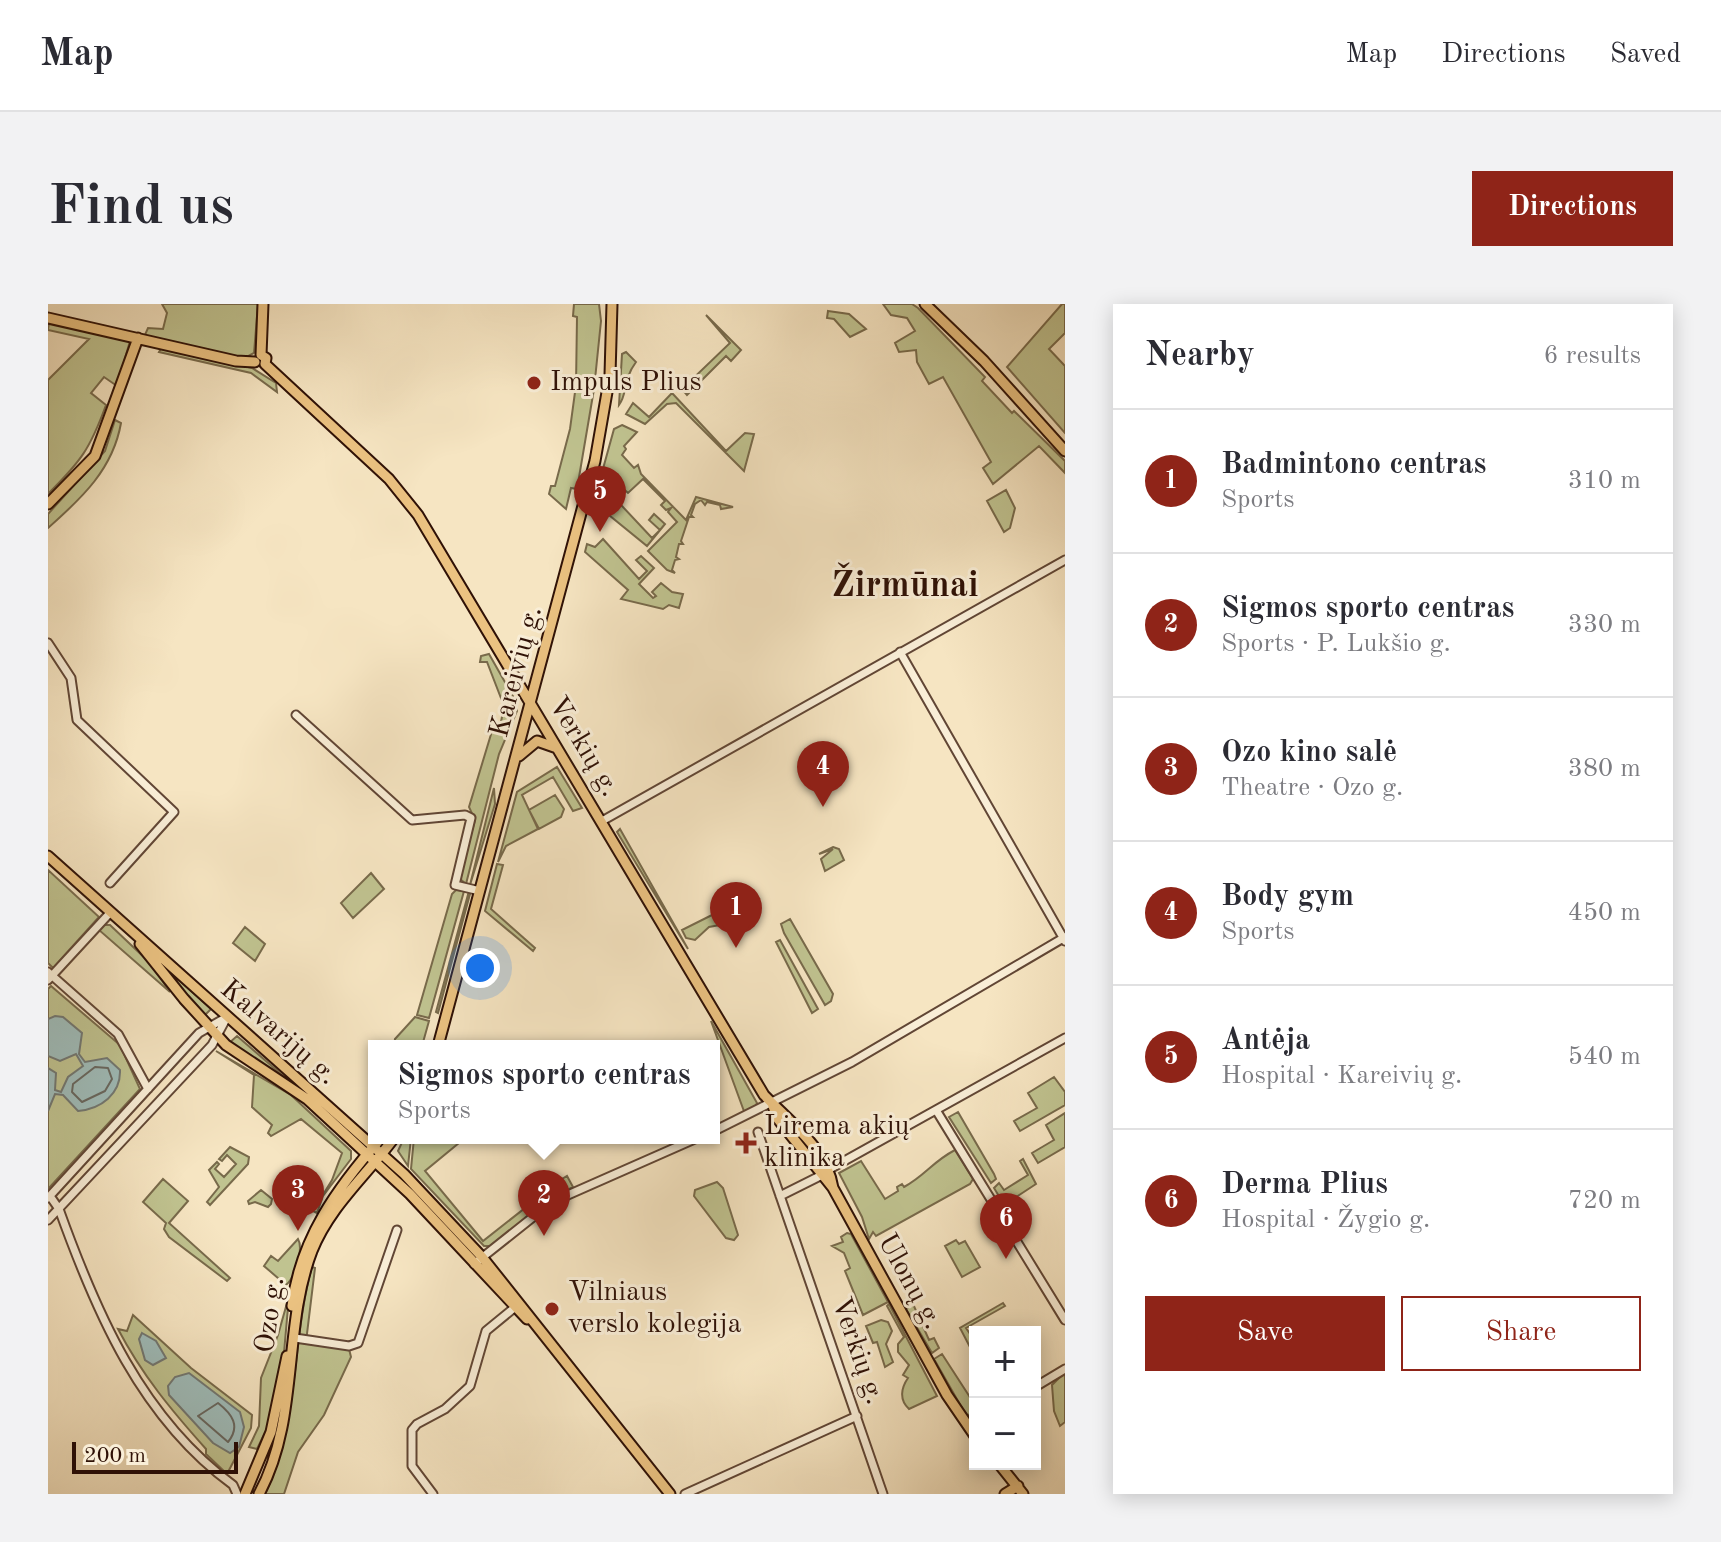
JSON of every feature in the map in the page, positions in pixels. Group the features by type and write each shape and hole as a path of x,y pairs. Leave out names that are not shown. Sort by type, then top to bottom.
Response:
{"main road":[{"path":"48,318 249,363 261,360 263,304"},
{"name":"Kareivių g.","path":"440,1040 541,671 602,425 610,375 612,304"},
{"path":"925,304 984,361 1065,451"},
{"path":"48,504 95,456 138,338"},
{"name":"Verkių g.","path":"261,360 389,479 407,500 772,1103"},
{"path":"516,678 528,683 541,671"},
{"path":"517,759 537,741 558,748"},
{"name":"Kalvarijų g.","path":"48,856 368,1141"},
{"name":"Kalvarijų g.","path":"48,862 148,952 207,1026 240,1056 299,1091 368,1142"},
{"name":"Ulonų g.","path":"772,1103 777,1118 825,1173 969,1421"},
{"path":"379,1158 390,1144"},
{"name":"Kalvarijų g.","path":"374,1146 379,1158 478,1261 533,1324 670,1494"},
{"name":"Ozo g.","path":"245,1494 277,1411 294,1291 306,1248 333,1197 374,1146"},
{"name":"Ozo g.","path":"259,1494 276,1454 303,1280 318,1237 338,1204 379,1158"},
{"name":"Kalvarijų g.","path":"478,1261 514,1308 533,1324"},
{"path":"1004,1470 1021,1490 1005,1494"}],"street":[{"path":"602,821 1065,560"},
{"path":"48,643 71,678 77,720 174,812 110,883"},
{"path":"720,1128 915,1026 1065,939 900,652"},
{"path":"296,715 412,820 469,816 472,821 455,885 480,891"},
{"path":"108,915 50,976 118,1034 148,1089"},
{"path":"227,1017 207,1026 49,1197 59,1209 103,1318 135,1380 172,1426 233,1485 237,1494"},
{"path":"48,1220 219,1037 227,1017"},
{"path":"780,1196 1065,1038"},
{"path":"936,1110 1065,1320"},
{"name":"Verkių g.","path":"758,1132 883,1494"},
{"path":"478,1261 552,1202 683,1144"},
{"path":"295,1338 349,1346 358,1343 397,1230"},
{"path":"433,1494 412,1466 412,1430 445,1409 470,1386 486,1331 514,1308"},
{"path":"1041,1383 1065,1369"},
{"path":"685,1494 857,1416"},
{"path":"233,1485 252,1482"}],"green space":[{"path":"162,304 258,304 254,353 243,359 144,337 148,328 163,329 167,313"},
{"path":"574,304 599,304 601,321 594,389 577,489 571,488 566,509 549,494 551,486 555,486 570,429 576,385 577,317 573,316"},
{"path":"883,304 912,304 918,308 985,377 982,381 1012,413 1014,411 1065,461 1065,473 1039,446 993,484 983,468 991,462 943,377 929,384 917,362 916,350 899,352 895,343 915,331 907,318 891,315"},
{"path":"1065,304 1065,333 1049,349 1065,366 1065,433 1007,367"},
{"path":"828,311 849,314 866,329 850,337 834,319 827,318"},
{"path":"706,315 741,350 731,361 726,356 687,395 682,389 730,343"},
{"path":"49,322 130,341 117,386 104,377 91,393 106,405 95,433 77,463 48,494 48,380 89,339 48,330"},
{"path":"162,347 252,368 276,383 277,392 251,373 159,352"},
{"path":"626,352 636,362 619,405 622,354"},
{"path":"672,393 726,451 745,433 754,434 744,471 676,403 667,404 645,424 626,414 633,403 649,417"},
{"path":"115,420 121,423 103,469 84,494 48,528 48,514 105,451"},
{"path":"622,425 637,432 624,446 626,449 622,455 634,468 638,465 641,474 686,520 696,497 733,507 721,509 720,505 707,502 705,505 701,500 695,504 693,517 689,517 681,541 683,544 679,544 676,557 679,559 675,560 672,570 675,573 667,570 648,551 677,522 668,512 671,508 666,510 661,505 665,501 643,479 628,493 616,482 607,490 652,538 660,530 649,520 654,514 665,524 647,546 604,511 610,502 604,496 598,506 593,505 614,429"},
{"path":"1006,490 1015,508 1010,528 1004,532 987,501"},
{"path":"603,539 639,579 647,571 636,560 641,556 654,568 639,584 653,598 656,596 652,592 661,583 672,592 683,594 679,608 669,605 663,609 621,599 628,590 585,552 587,544 595,547"},
{"path":"489,654 514,698 517,711 499,754 466,884 459,878 475,820 469,807 492,731 501,722 504,706 487,662 480,662 481,656"},
{"path":"557,767 582,808 573,811 553,777 522,795 538,829 506,846 498,862 517,792"},
{"path":"494,788 495,804 470,885"},
{"path":"555,795 564,809 561,817 539,829 529,810"},
{"path":"620,829 688,949 617,832"},
{"path":"833,847 839,849 844,860 825,871 821,859 833,849 819,854"},
{"path":"497,864 503,865 491,909 535,948 533,951 485,911"},
{"path":"48,870 99,917 53,968 48,963"},
{"path":"371,873 384,889 353,918 341,903"},
{"path":"456,890 464,891 429,1018 417,1015 452,894"},
{"path":"469,891 470,894 438,1013 436,1012"},
{"path":"750,893 759,899 734,918 727,907"},
{"path":"716,913 720,925 709,927 695,940 686,938 682,930"},
{"path":"790,919 833,994 831,1001 825,1005 784,933 781,924"},
{"path":"103,925 110,925 149,962 170,992 99,930"},
{"path":"245,927 265,944 255,961 233,943"},
{"path":"780,940 818,1009 812,1013 776,942"},
{"path":"175,976 211,1009 203,1017 173,978"},
{"path":"51,986 120,1045 140,1089 48,1189 48,989"},
{"path":"415,1017 429,1021 424,1040 395,1039"},
{"path":"711,1021 757,1103 754,1110 745,1114 720,1040"},
{"path":"237,1036 288,1080 229,1043"},
{"path":"216,1051 291,1095 351,1151 351,1159 323,1196 317,1213 313,1211 332,1180 342,1153 301,1119 271,1136 268,1133 272,1125 252,1107 254,1075"},
{"path":"1054,1077 1065,1092 1065,1105 1020,1131 1014,1121 1037,1108 1028,1093"},
{"path":"958,1112 994,1174 996,1179 991,1183 949,1117"},
{"path":"1065,1113 1065,1147 1038,1163 1032,1153 1054,1140 1046,1125"},
{"path":"401,1144 410,1144 408,1166 398,1151"},
{"path":"413,1144 458,1144 425,1171 483,1241 567,1176 573,1187 549,1200 490,1246 484,1246 411,1169"},
{"path":"230,1147 249,1157 248,1164 210,1205 207,1202 219,1187 209,1170 217,1162 219,1164 215,1169 224,1177 236,1164 227,1155 222,1161 219,1159"},
{"path":"955,1150 973,1179 970,1184 876,1236 873,1232 869,1239 862,1217 839,1173 861,1161 885,1199 898,1191 897,1187 912,1182"},
{"path":"1023,1159 1036,1184 1007,1203 1008,1211 994,1188 999,1183 1004,1190 1028,1175 1020,1161"},
{"path":"163,1179 188,1201 169,1223 230,1278 227,1281 169,1237 164,1229 166,1223 143,1202"},
{"path":"717,1182 723,1188 738,1235 734,1240 726,1238 694,1196 695,1190"},
{"path":"261,1190 272,1199 271,1204 268,1207 255,1202 249,1204 248,1201"},
{"path":"851,1234 888,1302 863,1315 845,1271 850,1268 844,1253 832,1246 843,1242 841,1237"},
{"path":"298,1239 300,1250 297,1264 286,1285 264,1266 271,1256 278,1261"},
{"path":"956,1240 959,1244 965,1241 980,1267 962,1277 945,1246"},
{"path":"312,1267 315,1268 306,1342 349,1349 351,1357 324,1415 298,1452 284,1494 265,1494 276,1467 290,1411 305,1295"},
{"path":"289,1296 283,1364 271,1420 257,1449 249,1447 259,1426 261,1378"},
{"path":"1003,1303 1005,1306 966,1328 969,1345 960,1328"},
{"path":"889,1304 937,1396 909,1409 902,1394 908,1378 903,1375 909,1365 898,1352 898,1344 904,1337 887,1306"},
{"path":"913,1304 929,1340 934,1338 939,1348 932,1353 906,1309"},
{"path":"133,1315 191,1368 252,1415 251,1428 227,1474 206,1454 206,1449 158,1392 127,1346 118,1329 127,1331"},
{"path":"881,1320 888,1322 892,1331 886,1344 893,1362 885,1367 877,1342 873,1343 866,1326"},
{"path":"942,1354 969,1396 969,1415 966,1415 934,1359"},
{"path":"1065,1372 1065,1422 1060,1426 1054,1411 1052,1385"}],"water":[{"path":"63,1017 82,1033 79,1054 85,1062 107,1058 120,1070 113,1093 94,1107 78,1111 63,1095 55,1094 48,1111 48,1068 56,1073 55,1090 61,1092 68,1077 83,1066 76,1054 60,1061 48,1056 48,1019"},
{"path":"142,1333 156,1341 166,1358 153,1365 145,1360 139,1339"},
{"path":"189,1373 240,1412 244,1427 239,1447 230,1453 213,1443 169,1395 168,1386 175,1377"}],"place":[{"name":"Impuls Plius","path":"534,383"},
{"name":"Antėja","path":"600,532"},
{"name":"Body gym","path":"823,807"},
{"name":"Badmintono centras","path":"736,948"},
{"name":"Lirema akių klinika","path":"746,1143"},
{"name":"Ozo kino salė","path":"298,1231"},
{"name":"Sigmos sporto centras","path":"544,1236"},
{"name":"Derma Plius","path":"1006,1259"},
{"name":"Vilniaus verslo kolegija","path":"552,1309"}],"district":[{"name":"Žirmūnai","path":"905,587"}]}
